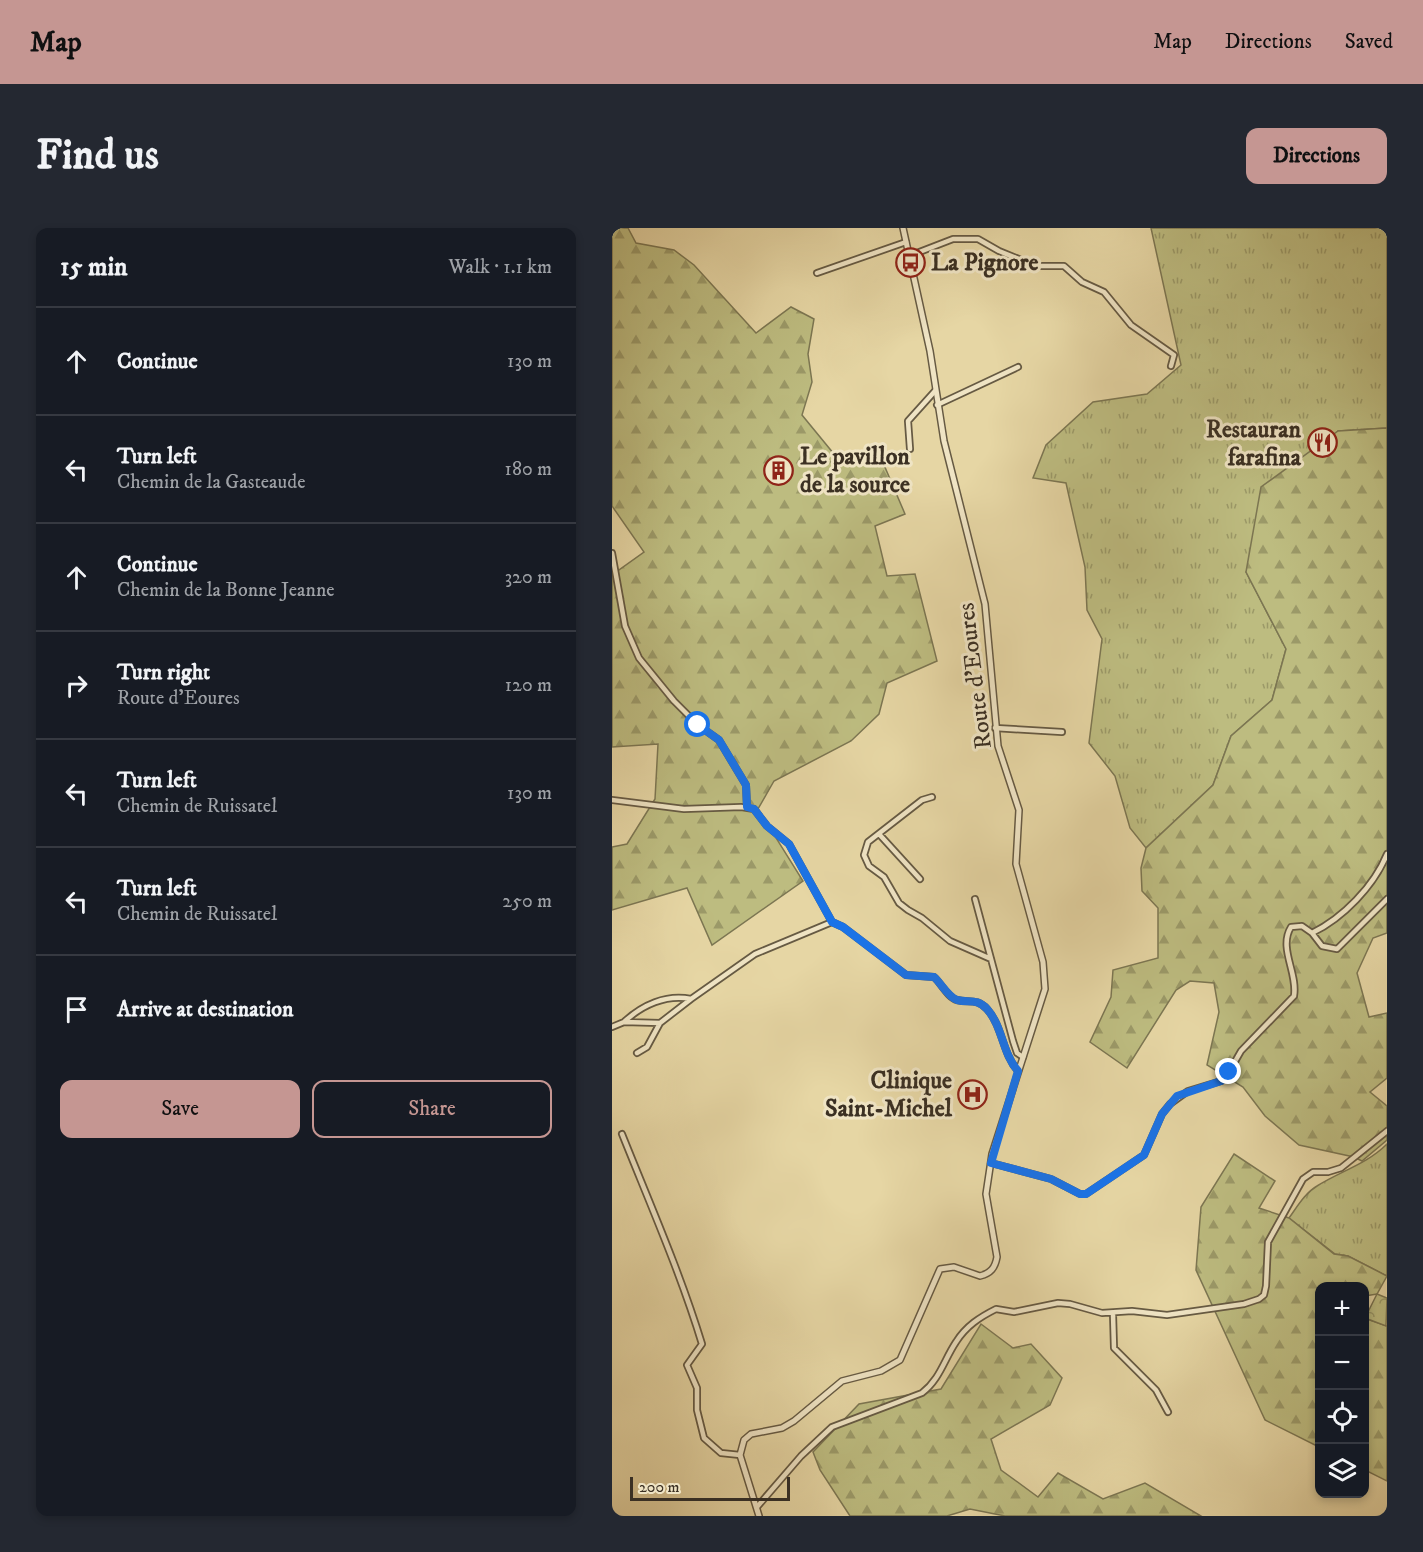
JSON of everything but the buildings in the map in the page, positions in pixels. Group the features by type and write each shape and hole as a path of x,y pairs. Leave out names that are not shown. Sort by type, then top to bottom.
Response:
{"street":[{"name":"Route d'Eoures","path":"740,1455 744,1440 750,1434 783,1428 842,1381 881,1371 900,1360 940,1269 954,1267 980,1276 993,1270 997,1257 986,1194 991,1163 1018,1071 1041,1004 1045,976 1016,864 1019,810 998,746 995,728 985,604 937,405 930,351 903,228"},
{"path":"909,256 953,239 978,239 999,251 1036,266 1064,266 1082,282 1104,292 1131,324 1174,355 1171,366"},
{"path":"818,273 906,243"},
{"path":"937,405 1018,367"},
{"path":"910,449 908,421 936,391"},
{"path":"612,553 625,626 639,658 660,687 698,725 719,740 746,785 747,807"},
{"path":"995,728 1062,732"},
{"path":"932,797 922,800 868,842 864,855 869,867 884,877 899,903 950,941 991,959"},
{"path":"612,800 684,809 747,807 754,809 767,826 789,844 832,922 843,927 906,975 934,977 957,1000 979,1002 988,1010 999,1029 1009,1061 1018,1071"},
{"path":"879,834 920,879"},
{"path":"1312,933 1330,923 1367,887 1377,875 1387,854"},
{"path":"975,899 1013,1041 1017,1053 1023,1057"},
{"path":"991,1163 1051,1179 1080,1194 1093,1191 1144,1155 1162,1114 1177,1096 1221,1081 1254,1036 1289,1004 1295,992 1286,940 1287,933 1298,924 1312,933 1322,946 1337,949 1387,899"},
{"path":"637,1053 652,1040 660,1023 756,954 832,922"},
{"path":"612,1028 648,1004 680,997 691,999"},
{"path":"624,1022 660,1023"},
{"path":"1013,1041 1027,1046"},
{"path":"757,1507 801,1456 832,1427 884,1405 922,1393 933,1385 956,1342 980,1317 996,1309 1014,1312 1058,1303 1113,1314 1132,1311 1167,1315 1258,1299 1264,1295 1266,1286 1268,1242 1303,1179 1313,1172 1328,1172 1341,1168 1387,1131"},
{"path":"622,1134 658,1220 702,1344 687,1365 697,1388 700,1429 712,1447 721,1453 740,1455 759,1516"},
{"path":"1113,1314 1114,1348 1156,1390 1168,1412"}],"green space":[{"path":"612,228 628,228 636,243 674,250 694,265 756,333 791,307 814,319 808,354 812,382 802,415 834,454 884,465 905,514 875,526 887,576 915,574 937,661 887,683 879,714 851,741 774,781 758,809 803,881 712,945 687,888 612,910 612,847 627,844 655,799 658,744 612,747 612,575 644,552 612,506"},
{"path":"1151,228 1387,228 1387,428 1338,431 1246,572 1286,649 1272,700 1231,736 1213,785 1146,848 1130,828 1115,776 1089,743 1102,639 1087,610 1085,567 1066,483 1033,478 1046,445 1093,402 1147,394 1181,365"},
{"path":"1387,428 1387,933 1373,938 1357,973 1369,1017 1387,1013 1387,1078 1370,1092 1387,1106 1387,1140 1362,1161 1354,1157 1299,1145 1265,1116 1243,1087 1207,1065 1219,1012 1214,983 1190,981 1176,990 1127,1068 1090,1042 1111,997 1113,970 1158,958 1158,908 1142,891 1141,868 1146,848 1213,785 1231,736 1272,700 1286,649 1246,572 1261,487 1338,431"},
{"path":"1387,1144 1387,1276 1348,1256 1335,1254 1289,1218 1309,1192 1362,1162"},
{"path":"1234,1154 1275,1181 1259,1208 1289,1218 1334,1254 1348,1256 1387,1276 1377,1294 1369,1295 1369,1282 1315,1282 1315,1445 1265,1420 1196,1270 1201,1207"},
{"path":"1377,1294 1387,1298 1386,1326 1369,1320 1369,1310"},
{"path":"1369,1320 1387,1326 1387,1481 1369,1472"},
{"path":"981,1324 1013,1348 1031,1344 1062,1378 1050,1405 991,1439 1001,1470 1038,1497 1058,1473 1103,1499 1145,1483 1201,1516 1005,1516 970,1509 947,1516 850,1516 820,1470 813,1452 859,1404 941,1389"}],"place":[{"name":"La Pignore","path":"910,262"},
{"name":"Restauran farafina","path":"1322,443"},
{"name":"Le pavillon de la source","path":"779,470"},
{"name":"Clinique Saint-Michel","path":"973,1094"}],"route":[{"path":"698,725 719,740 746,785 747,807 754,809 767,826 789,844 832,922 843,927 906,975 912,978 934,977 952,997 957,1000 969,999 979,1002 988,1010 999,1029 1009,1061 1018,1071 991,1163 1051,1179 1073,1192 1086,1194 1144,1155 1162,1114 1177,1096 1188,1090 1221,1081 1229,1072"}]}
